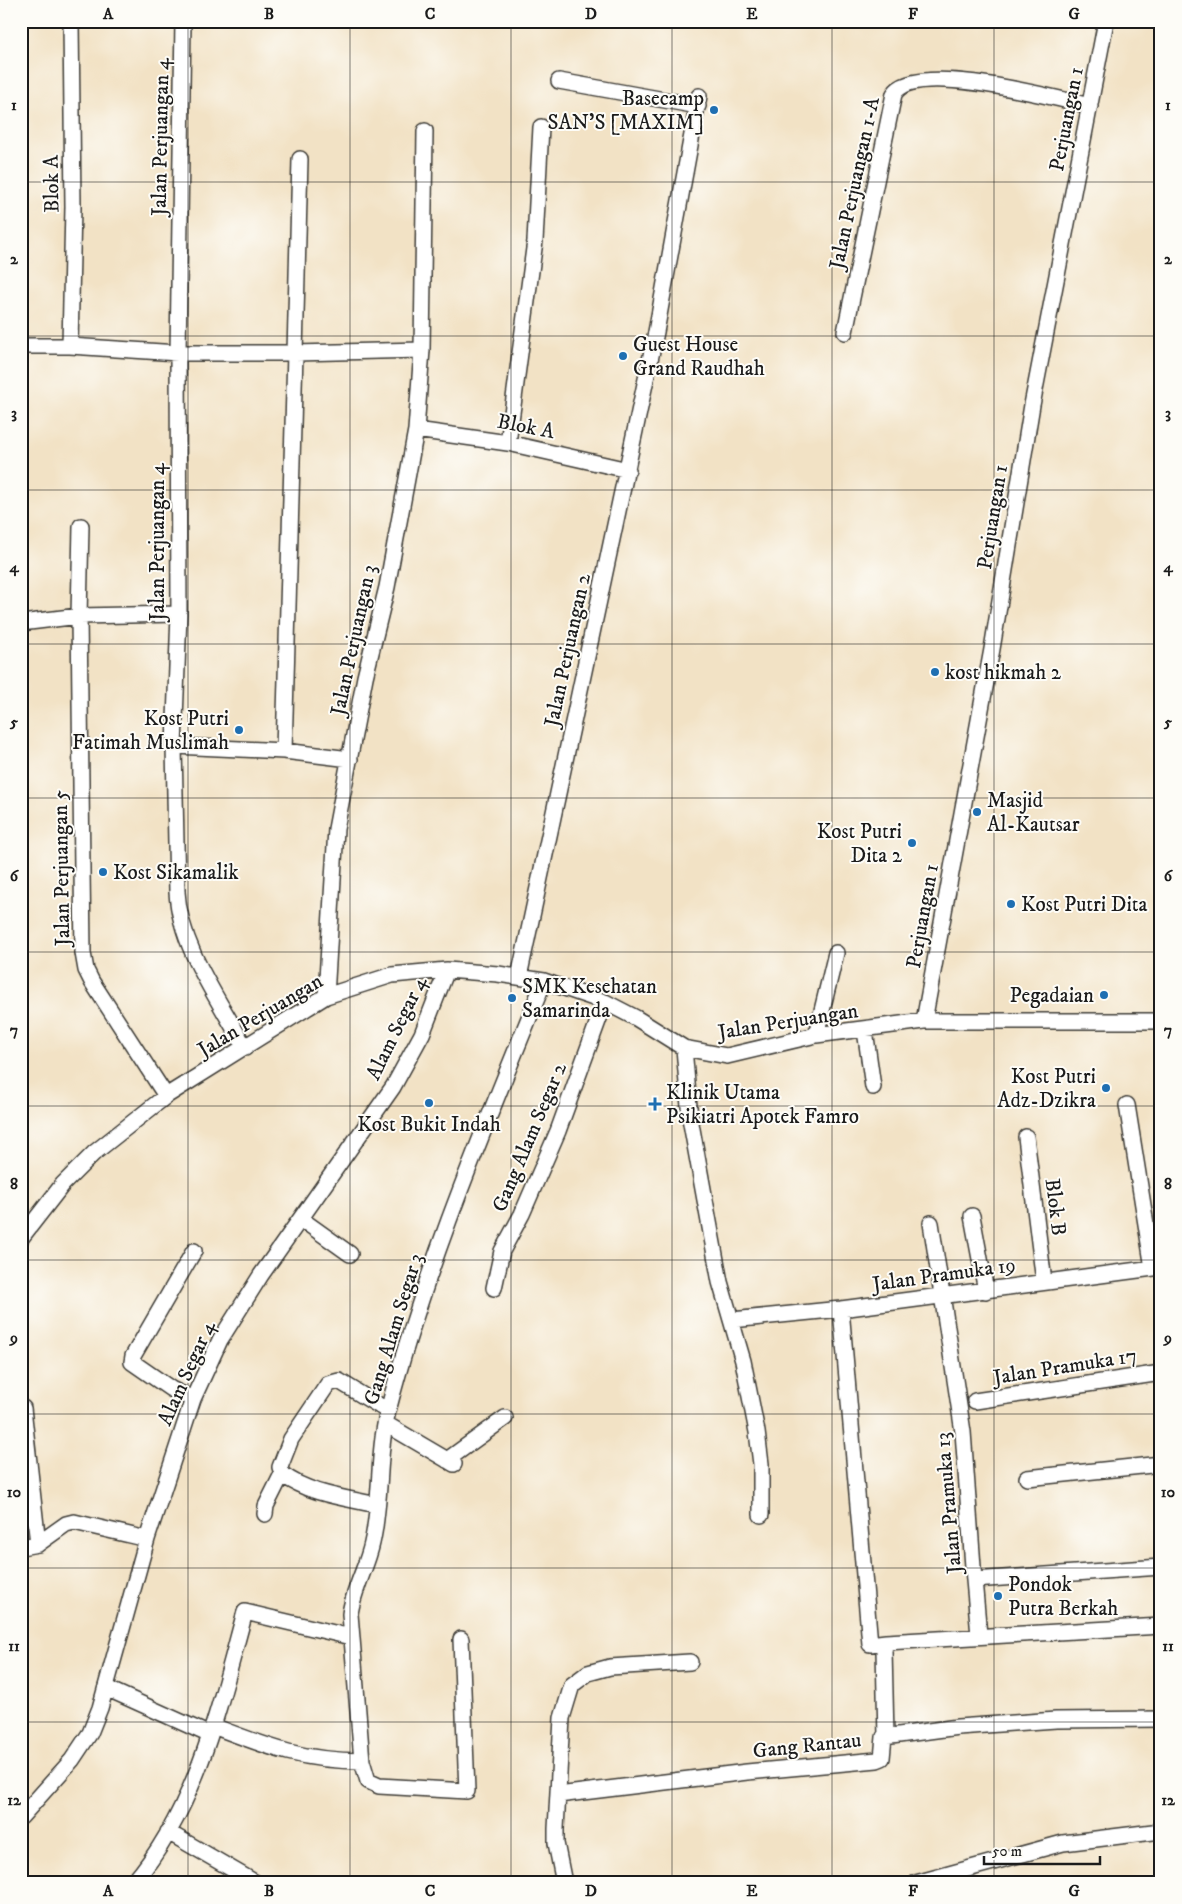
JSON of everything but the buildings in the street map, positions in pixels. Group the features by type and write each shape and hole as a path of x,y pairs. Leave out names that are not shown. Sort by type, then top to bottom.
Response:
{"street":[{"name":"Blok A","path":"70,346 73,207 71,21"},
{"name":"Jalan Perjuangan 4","path":"183,21 178,353 179,614 174,746 178,911 191,948 245,1048"},
{"name":"Perjuangan 1","path":"924,1021 992,649 1032,405 1106,21"},
{"name":"Jalan Perjuangan 1-A","path":"845,332 879,157 894,94 900,86 911,82 929,80 995,84 1090,106"},
{"name":"Jalan Perjuangan 2","path":"519,977 628,470 656,332 698,101 559,81"},
{"path":"508,442 535,241 541,127"},
{"name":"Jalan Perjuangan 3","path":"326,996 336,829 365,677 387,587 416,430 422,350 425,131"},
{"path":"284,751 300,159"},
{"path":"21,346 70,346 178,353 422,350"},
{"name":"Blok A","path":"416,430 508,442 628,470"},
{"name":"Jalan Perjuangan 5","path":"81,526 79,616 83,953 86,970 92,982 166,1096"},
{"path":"21,623 79,616 179,614"},
{"path":"174,746 284,751 350,759"},
{"path":"816,1035 836,953"},
{"name":"Jalan Perjuangan","path":"21,1238 63,1184 94,1153 166,1096 326,996 392,975 447,970 544,981 605,1002 636,1018 684,1048 727,1056 816,1035 924,1021 1161,1021"},
{"name":"Alam Segar 4","path":"21,1817 72,1760 90,1733 106,1688 147,1539 193,1399 220,1340 393,1087 422,1034 447,970"},
{"name":"Gang Alam Segar 3","path":"461,1639 467,1791 379,1786 368,1781 362,1761 351,1637 352,1599 360,1581 372,1542 387,1417 404,1351 469,1167 544,981"},
{"name":"Gang Alam Segar 2","path":"494,1288 502,1251 522,1214 558,1130 605,1002"},
{"path":"865,1030 873,1087"},
{"path":"684,1048 690,1118 720,1282 732,1320 757,1432 761,1464 761,1515"},
{"path":"1127,1105 1157,1268"},
{"name":"Blok B","path":"1026,1137 1044,1282"},
{"path":"972,1216 986,1291"},
{"path":"301,1219 350,1254"},
{"name":"Jalan Pramuka 13","path":"931,1223 963,1432 974,1580 1161,1567"},
{"path":"193,1399 172,1389 132,1362 133,1356 194,1251"},
{"name":"Jalan Pramuka 19","path":"732,1320 943,1297 1157,1268"},
{"path":"841,1309 870,1644 979,1635 1011,1636 1161,1626"},
{"name":"Jalan Pramuka 17","path":"975,1401 1161,1373"},
{"path":"377,1505 320,1491 290,1480 282,1474 280,1467 291,1439 324,1388 331,1382 339,1381 450,1462 505,1418"},
{"path":"23,1408 38,1544"},
{"path":"1027,1478 1161,1464"},
{"path":"265,1514 266,1506 282,1474"},
{"path":"21,1547 38,1544 66,1524 74,1522 147,1539"},
{"path":"974,1580 979,1635"},
{"path":"133,1883 168,1832 198,1772 212,1731 245,1612 351,1637"},
{"path":"886,1642 886,1737"},
{"path":"564,1883 556,1843 562,1718 572,1685 580,1677 603,1669 690,1662"},
{"path":"106,1688 212,1731 302,1757 332,1761 362,1761"},
{"name":"Gang Rantau","path":"558,1795 747,1772 877,1760 882,1758 886,1737 958,1727 1056,1720 1161,1718"},
{"path":"916,1883 1064,1843 1105,1836 1161,1831"},
{"path":"168,1832 256,1883"}],"place":[{"name":"Basecamp SAN'S [MAXIM]","path":"714,110"},
{"name":"Guest House Grand Raudhah","path":"623,356"},
{"name":"kost hikmah 2","path":"935,672"},
{"name":"Kost Putri Fatimah Muslimah","path":"239,730"},
{"name":"Masjid Al-Kautsar","path":"977,812"},
{"name":"Kost Putri Dita 2","path":"912,843"},
{"name":"Kost Sikamalik","path":"103,872"},
{"name":"Kost Putri Dita","path":"1011,904"},
{"name":"Pegadaian","path":"1104,995"},
{"name":"SMK Kesehatan Samarinda","path":"512,998"},
{"name":"Kost Putri Adz-Dzikra","path":"1106,1088"},
{"name":"Kost Bukit Indah","path":"429,1103"},
{"name":"Klinik Utama Psikiatri Apotek Famro","path":"655,1104"},
{"name":"Pondok Putra Berkah","path":"998,1596"}]}
